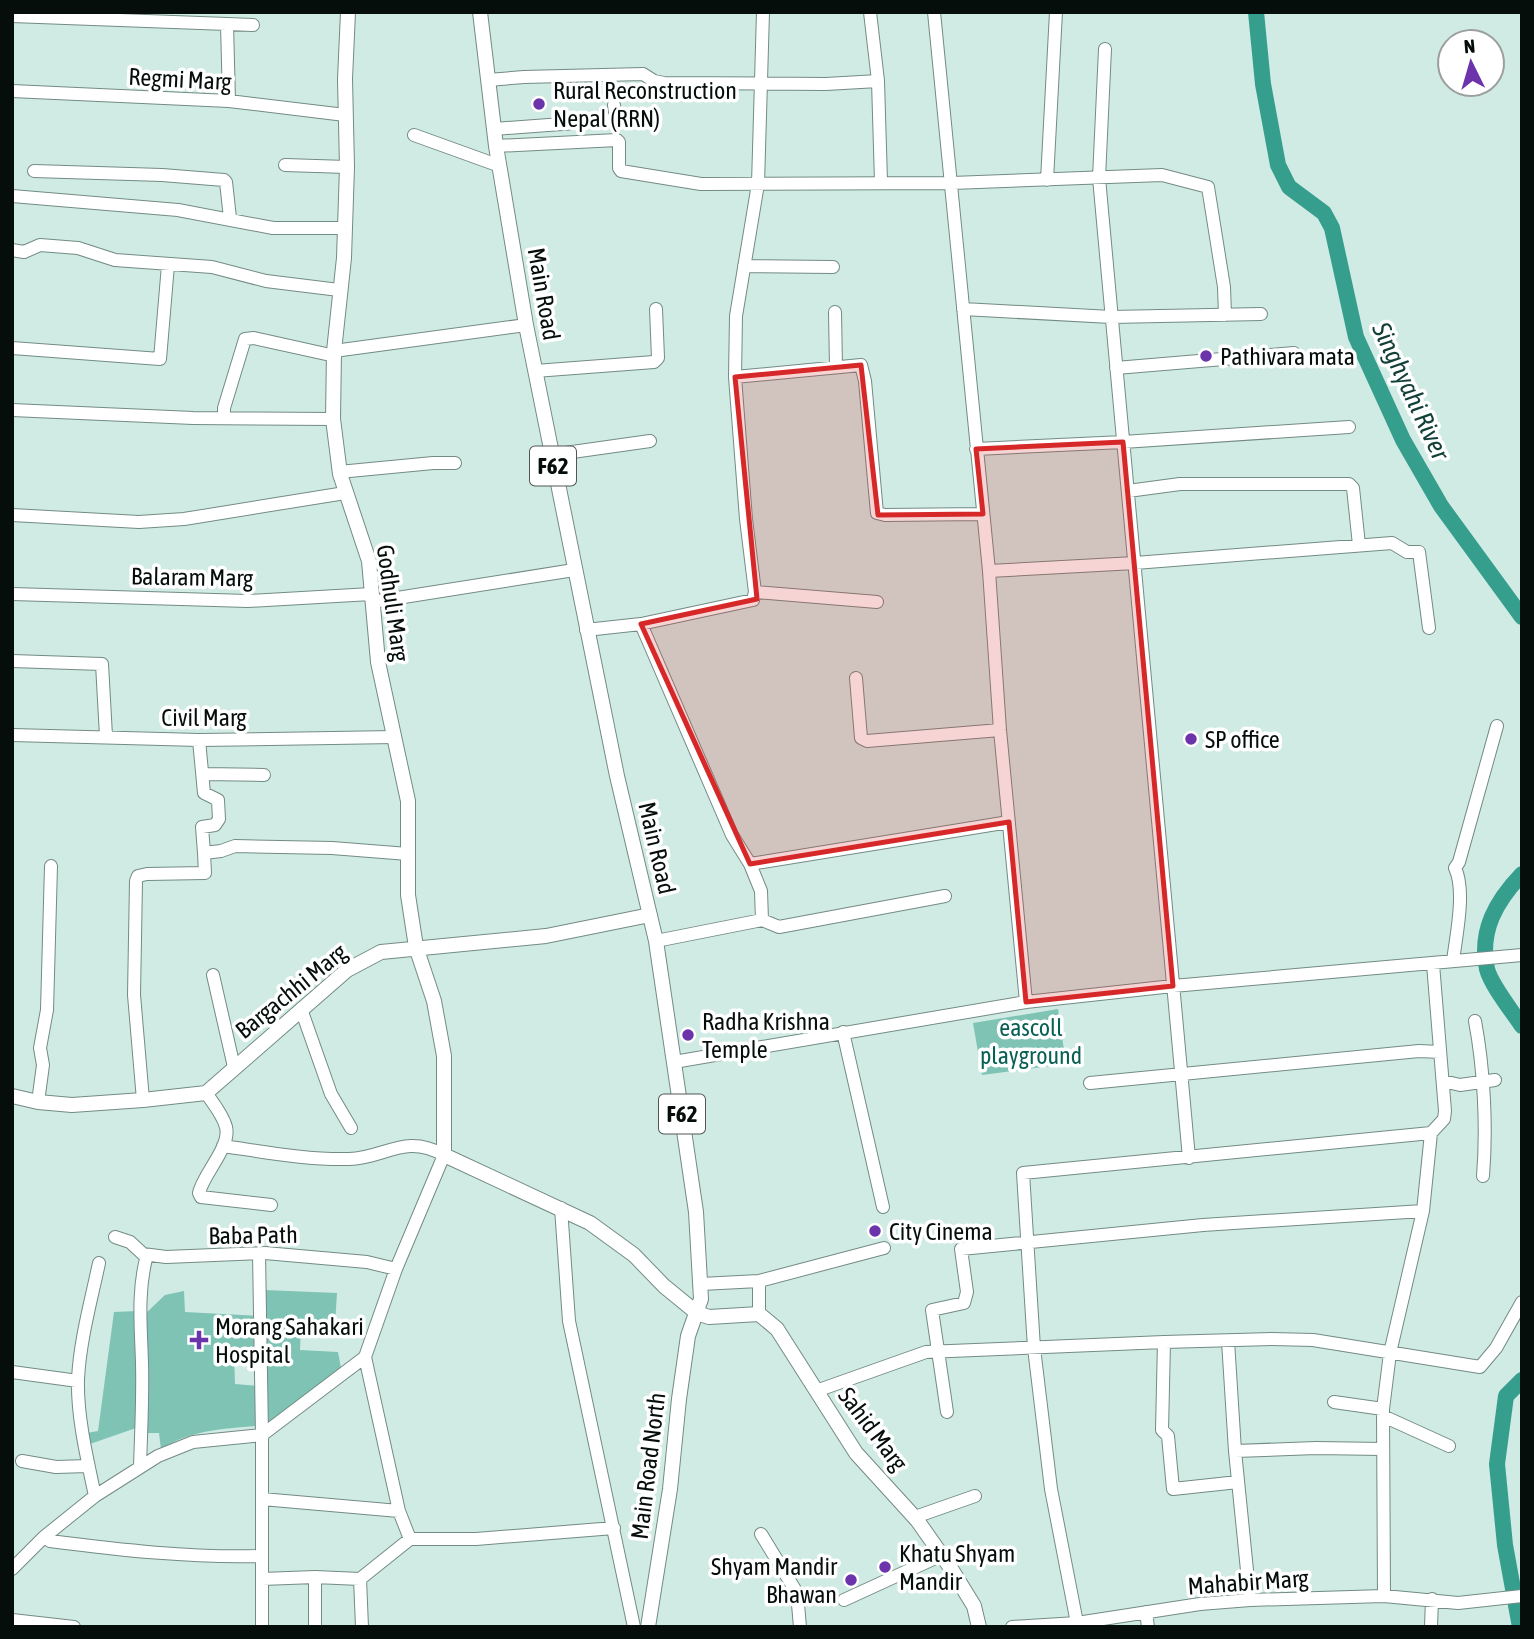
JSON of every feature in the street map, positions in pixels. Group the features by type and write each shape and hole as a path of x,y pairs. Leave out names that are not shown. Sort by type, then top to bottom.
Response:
{"main road":[{"name":"Godhuli Marg","path":"348,12 344,258 339,290 333,419 339,472 369,561 378,662 408,801 408,895 416,947 442,1035 444,1155"},
{"name":"Main Road","path":"482,12 500,166 526,325 588,630"},
{"name":"Main Road","path":"498,146 537,371"},
{"name":"Main Road","path":"554,454 574,570 650,915"},
{"name":"F62","path":"650,915 696,1212 701,1284 697,1313"},
{"name":"Bargachhi Marg","path":"206,1093 347,970 381,952 547,936 650,915"},
{"path":"12,1096 72,1105 206,1093"},
{"path":"444,1155 590,1223 634,1255 664,1286 697,1313 709,1317 759,1314"},
{"name":"Main Road North","path":"648,1627 670,1489 686,1349 697,1313"},
{"name":"Sahid Marg","path":"759,1314 777,1329 856,1453 915,1517 942,1555 974,1606 979,1627"}],"street":[{"path":"588,630 641,625 753,600 755,592 746,519 735,377 736,316 758,184 763,12"},
{"path":"870,12 878,81 881,182"},
{"path":"934,12 984,514 1000,730 1026,1002"},
{"path":"1047,180 1056,12"},
{"path":"12,16 253,25"},
{"path":"227,24 229,101"},
{"path":"1105,49 1099,178 1189,1158"},
{"path":"490,80 643,74 654,81 664,83 826,84 878,81"},
{"name":"Regmi Marg","path":"12,91 229,101 345,115"},
{"path":"496,129 615,120 614,105"},
{"path":"414,135 500,166"},
{"path":"498,146 617,139 619,168 624,172 701,184 952,183 1162,175 1208,187 1224,287 1225,315"},
{"path":"285,164 347,167"},
{"path":"34,171 224,180 230,218"},
{"path":"12,196 178,210 273,228 344,228"},
{"path":"12,250 24,252 40,245 78,248 115,260 212,267 267,281 339,290"},
{"path":"12,348 160,359 168,265"},
{"path":"744,266 833,267"},
{"path":"537,371 654,362 658,358 656,309"},
{"path":"963,309 1111,317 1261,314"},
{"path":"835,312 835,367"},
{"path":"224,418 245,339 254,338 335,353 526,325"},
{"path":"1116,368 1294,353"},
{"path":"735,377 861,365 877,513 984,514"},
{"path":"12,410 333,419"},
{"path":"976,449 1349,426"},
{"path":"554,454 650,441"},
{"path":"339,472 455,463"},
{"path":"1128,491 1180,484 1349,484 1353,488 1359,545"},
{"path":"12,515 150,522 345,493"},
{"path":"989,571 1135,563 1392,543 1407,552 1419,552 1429,628"},
{"name":"Balaram Marg","path":"12,594 248,601 371,598 574,570"},
{"path":"755,592 877,602"},
{"path":"641,625 732,835 750,863 761,891 762,920"},
{"path":"12,661 102,664 106,736"},
{"path":"856,678 861,738 867,741 1000,730"},
{"path":"1457,961 1460,896 1459,876 1455,868 1459,862 1497,726"},
{"name":"Civil Marg","path":"12,735 199,740 394,737"},
{"path":"143,1100 134,995 136,881 138,876 147,874 205,873 202,827 215,825 219,818 218,800 204,793 199,740"},
{"path":"203,774 264,775"},
{"path":"750,863 1010,822"},
{"path":"204,853 221,852 235,846 332,848 408,854"},
{"path":"38,1102 43,1065 40,1048 47,1010 51,866"},
{"path":"656,941 762,920 779,927 944,896"},
{"path":"674,1062 1026,1002 1522,955"},
{"path":"1384,1596 1383,1413 1390,1353 1423,1211 1431,1133 1444,1119 1433,964"},
{"path":"214,975 234,1067"},
{"path":"302,1009 331,1094 351,1128"},
{"path":"1475,1021 1480,1052 1485,1144 1483,1176"},
{"path":"844,1032 883,1206"},
{"path":"1090,1083 1419,1051 1440,1052"},
{"path":"1443,1081 1460,1084 1495,1080"},
{"path":"206,1093 226,1125 227,1133 200,1190 201,1196 271,1205"},
{"path":"1077,1623 1051,1489 1034,1348 1023,1172 1431,1133"},
{"path":"223,1146 312,1158 352,1159 398,1146 419,1146 444,1155 396,1269 365,1357 399,1511 410,1539"},
{"path":"561,1208 569,1321 634,1627"},
{"path":"947,1412 932,1310 964,1303 967,1292 961,1250 1203,1225 1423,1211"},
{"name":"Baba Path","path":"115,1237 130,1242 147,1255 188,1258 259,1253 320,1256 396,1269"},
{"path":"701,1284 759,1281 884,1248"},
{"path":"259,1253 262,1627"},
{"path":"140,1467 140,1318 142,1274 147,1255"},
{"path":"94,1496 78,1381 84,1334 99,1263"},
{"path":"759,1281 759,1314"},
{"path":"816,1391 915,1355 939,1351 1164,1342 1312,1340 1480,1367 1496,1348 1522,1302"},
{"path":"1228,1341 1235,1451 1250,1600"},
{"path":"1164,1342 1162,1430 1168,1436 1173,1489 1238,1482"},
{"path":"12,1569 44,1537 94,1496 158,1456 193,1442 262,1436 365,1357"},
{"path":"12,1371 78,1381"},
{"path":"1334,1402 1383,1413 1449,1446"},
{"path":"1235,1451 1384,1449"},
{"path":"22,1461 56,1467 88,1466"},
{"path":"915,1517 975,1496"},
{"path":"262,1499 399,1511"},
{"path":"262,1579 360,1579 410,1539 476,1539 614,1528"},
{"path":"761,1535 797,1593 800,1627"},
{"path":"44,1537 50,1541 133,1552 225,1557 261,1556"},
{"path":"844,1600 942,1555"},
{"path":"314,1627 315,1577"},
{"path":"360,1579 362,1627"},
{"name":"Mahabir Marg","path":"1012,1627 1077,1623 1250,1600 1384,1596 1458,1603 1522,1596"},
{"path":"1431,1627 1432,1599"},
{"path":"1146,1612 1148,1627"},
{"path":"12,1620 73,1627"}],"highlighted area":[{"path":"861,365 878,515 983,514 976,449 1123,442 1173,986 1026,1002 1009,822 750,864 641,624 757,599 735,377"}],"green space":[{"name":"eascoll playground","path":"1058,1009 1066,1064 982,1075 973,1023"},
{"path":"264,1290 337,1293 335,1324 301,1323 300,1350 338,1352 341,1368 265,1425"},
{"path":"184,1291 185,1312 259,1316 259,1351 234,1353 235,1384 258,1386 257,1426 196,1434 161,1449 159,1433 145,1433 144,1315 165,1295"},
{"path":"137,1311 136,1428 90,1444 87,1433 98,1431 114,1312"}],"waterway":[{"name":"Singhyahi River","path":"1256,12 1263,84 1278,165 1289,187 1324,213 1332,228 1356,337 1403,440 1441,506 1522,617"},
{"name":"Singhyahi River","path":"1522,874 1497,906 1485,942 1487,969 1493,983 1522,1026"},
{"name":"Singhyahi River","path":"1520,1627 1505,1545 1497,1464 1506,1396 1522,1380"}],"place":[{"name":"Rural Reconstruction Nepal (RRN)","path":"539,104"},
{"name":"Pathivara mata","path":"1206,356"},
{"name":"SP office","path":"1191,739"},
{"name":"Radha Krishna Temple","path":"688,1035"},
{"name":"City Cinema","path":"875,1231"},
{"name":"Morang Sahakari Hospital","path":"199,1340"},
{"name":"Khatu Shyam Mandir","path":"885,1567"},
{"name":"Shyam Mandir Bhawan","path":"851,1580"}]}
